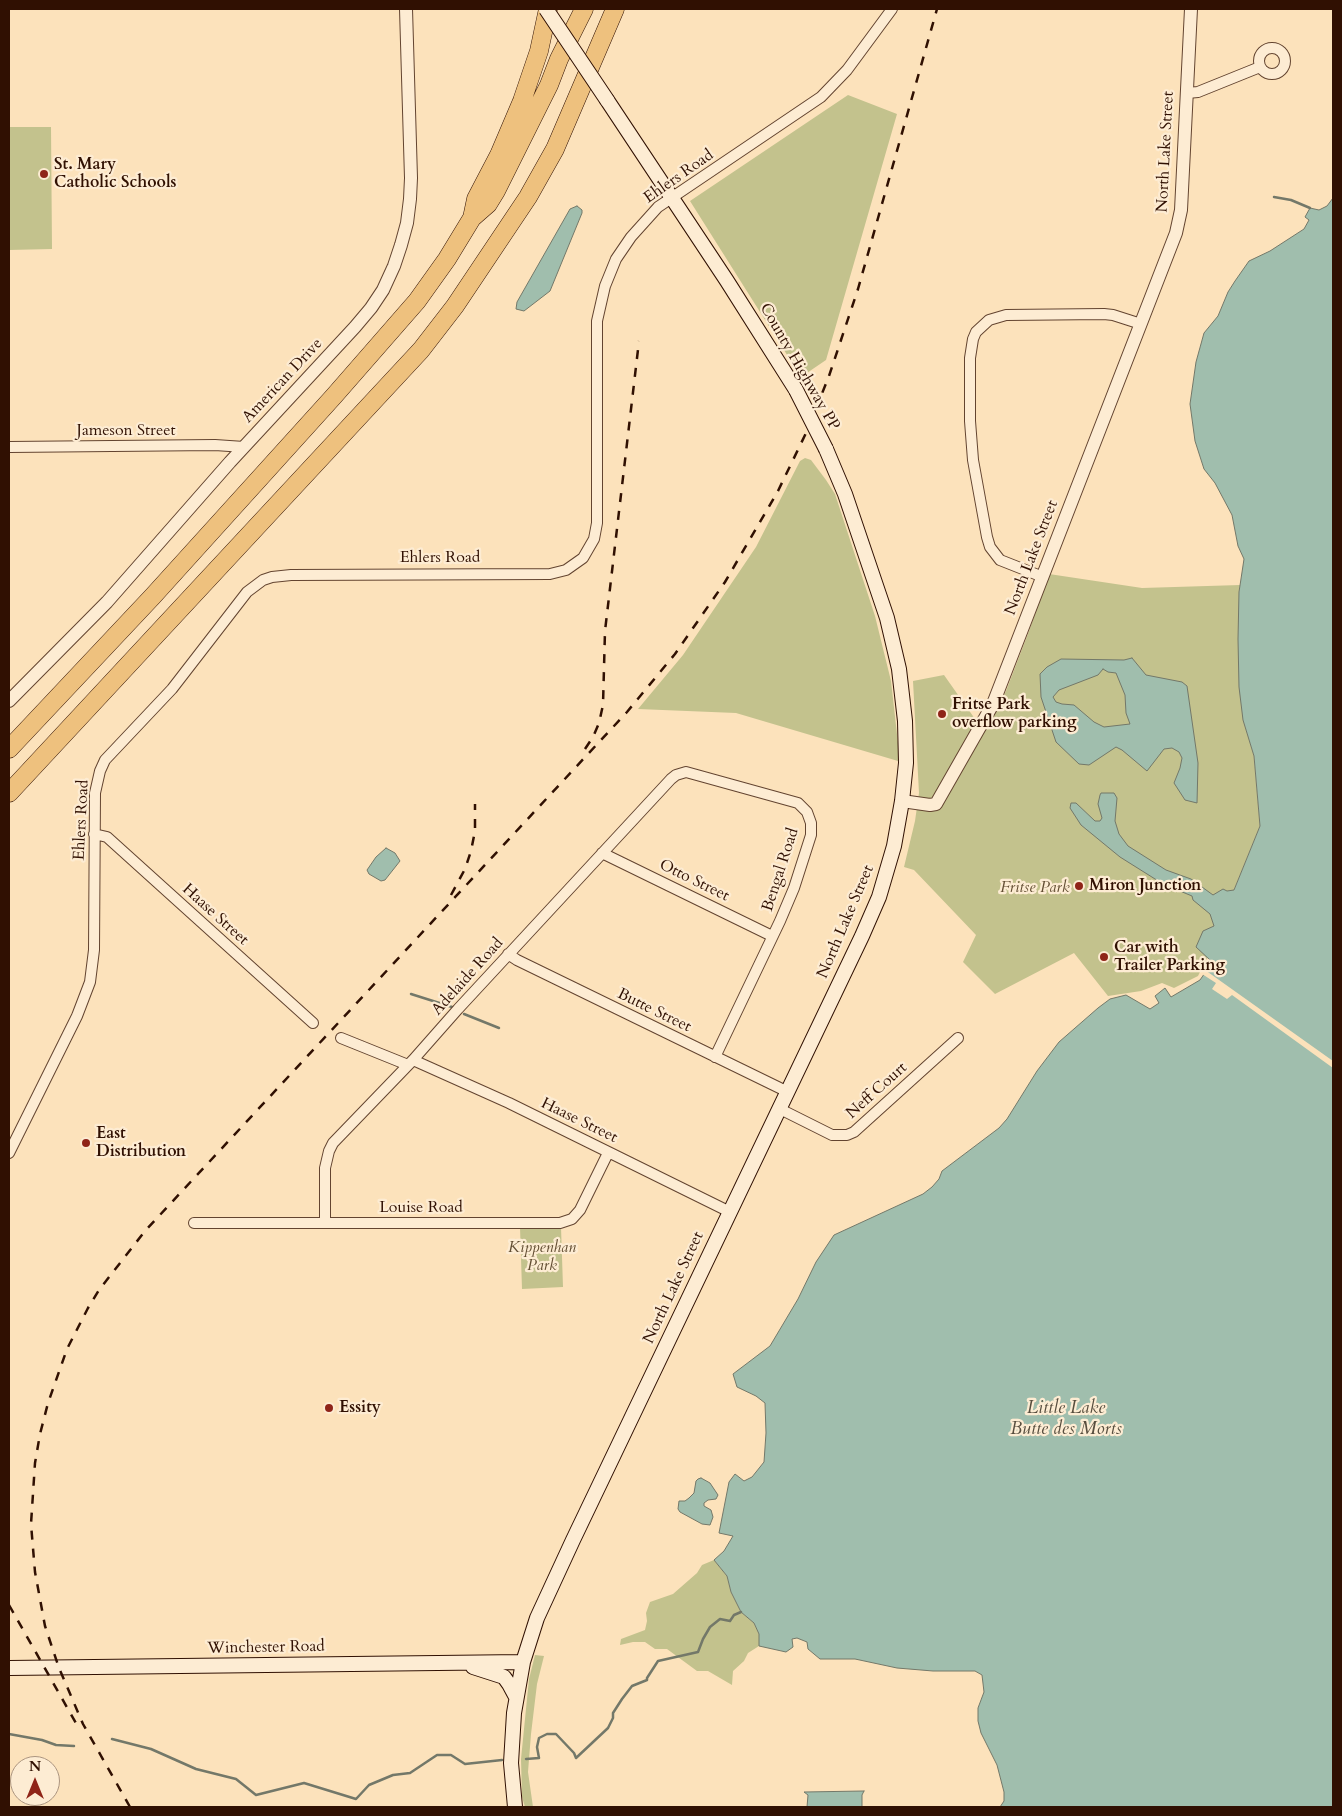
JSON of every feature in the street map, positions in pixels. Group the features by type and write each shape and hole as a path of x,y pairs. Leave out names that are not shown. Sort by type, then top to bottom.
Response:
{"highway":[{"path":"472,218 476,199 499,155 522,101 539,51 547,9"},
{"path":"9,749 153,596 417,301 447,259 472,218 488,204 496,191 550,85 559,60 584,9"},
{"path":"9,793 421,350 460,299 528,197 555,149 615,9"},
{"path":"596,53 614,32 624,9"}],"main road":[{"name":"County Highway PP","path":"547,9 796,390 826,448 845,494 887,618 896,652 902,686 906,733 902,801"},
{"name":"North Lake Street","path":"515,1807 511,1763 512,1728 516,1697 528,1641 550,1588 780,1109 879,897 894,846 902,801"},
{"name":"Winchester Road","path":"9,1668 523,1662"},
{"path":"461,1663 504,1677 516,1697"}],"street":[{"name":"American Drive","path":"9,701 107,602 244,447 362,319 383,290 398,255 407,223 411,183 406,9"},
{"name":"Ehlers Road","path":"9,1153 89,988 94,950 96,784 105,760 172,689 234,607 254,585 272,577 290,575 550,574 566,570 583,558 590,549 596,529 596,340 600,304 611,269 631,237 650,214 822,97 847,70 892,9"},
{"name":"North Lake Street","path":"902,801 930,805 936,804 993,704 1176,233 1180,219 1191,9"},
{"path":"1187,93 1198,92 1260,67"},
{"path":"1043,578 1000,560 990,547 987,538 973,460 970,421 970,358 973,340 982,326 989,320 1006,315 1104,314 1141,324"},
{"name":"Jameson Street","path":"9,447 215,445 244,447"},
{"name":"Bengal Road","path":"681,773 692,772 798,803 807,812 811,823 810,835 794,888 715,1057"},
{"name":"Adelaide Road","path":"326,1223 325,1168 329,1150 333,1143 411,1062 508,954 671,779 681,773"},
{"name":"Haase Street","path":"94,834 107,836 313,1023"},
{"name":"Otto Street","path":"602,853 772,936"},
{"name":"Butte Street","path":"508,954 788,1092"},
{"name":"Haase Street","path":"341,1038 411,1062 509,1103 730,1212"},
{"name":"Neff Court","path":"780,1109 832,1135 847,1135 854,1132 958,1038"},
{"name":"Louise Road","path":"194,1223 560,1223 572,1219 580,1210 608,1152"}],"green space":[{"path":"848,95 897,114 826,360 801,377 690,201"},
{"path":"9,127 51,127 52,249 9,250"},
{"path":"805,458 811,460 835,494 875,616 891,681 899,752 898,761 736,713 638,709 683,655 756,547 800,461"},
{"name":"Fritse Park","path":"1049,574 1142,588 1240,585 1244,721 1254,756 1260,826 1234,890 1221,930 1198,976 1174,988 1162,983 1141,991 1108,996 1074,953 995,994 963,962 976,935 914,870 904,867 915,821 919,793 913,681 944,675 980,726 989,723 1006,691"},
{"name":"Kippenhan Park","path":"520,1227 561,1227 563,1287 522,1289"},
{"path":"714,1560 727,1576 731,1592 741,1612 754,1623 759,1634 759,1646 748,1653 744,1661 733,1671 732,1685 708,1671 697,1671 667,1649 655,1649 645,1642 620,1645 621,1639 645,1630 646,1613 650,1602 673,1594 697,1573 702,1565"},
{"path":"535,1655 544,1656 537,1684 528,1772 533,1807 525,1807 522,1797 521,1759 529,1679"}],"water":[{"name":"Little Lake Butte des Morts","path":"1333,198 1333,1807 1000,1807 1004,1801 1004,1792 997,1765 981,1733 978,1721 978,1708 984,1692 982,1675 975,1671 933,1671 897,1668 855,1659 820,1659 808,1649 807,1642 797,1638 792,1639 793,1647 786,1652 759,1646 759,1634 754,1623 741,1612 731,1592 727,1576 714,1560 724,1551 733,1536 719,1533 729,1482 735,1474 744,1481 752,1477 764,1462 766,1433 765,1403 756,1396 737,1387 733,1374 770,1346 798,1299 816,1262 834,1235 923,1194 932,1187 939,1179 942,1171 999,1128 1059,1042 1098,1008 1110,999 1126,995 1150,1009 1159,1003 1155,996 1165,988 1171,997 1200,980 1209,967 1210,960 1196,947 1203,931 1214,926 1210,914 1193,900 1192,896 1163,884 1120,857 1081,825 1070,808 1071,803 1076,803 1095,821 1100,821 1102,818 1098,804 1101,793 1114,793 1117,798 1115,821 1119,834 1128,846 1166,870 1191,879 1213,895 1223,889 1227,891 1234,890 1260,826 1254,756 1243,720 1239,687 1239,592 1244,559 1238,546 1232,515 1215,483 1204,469 1195,441 1190,404 1196,362 1204,333 1218,316 1228,292 1249,261 1270,251 1304,229 1309,220 1305,217 1310,208 1319,210 1327,206"},
{"path":"577,206 582,210 582,213 550,291 524,311 516,309 517,302 570,209"},
{"path":"1132,658 1146,675 1182,682 1187,686 1198,763 1197,803 1185,800 1174,783 1182,758 1179,752 1172,748 1164,749 1147,771 1116,747 1089,765 1079,764 1056,742 1041,697 1040,674 1047,667 1061,659 1124,660","holes":["1103,669 1116,673 1125,695 1126,713 1130,724 1104,727 1094,722 1074,705 1056,702 1053,697 1059,690 1098,675"]},
{"path":"386,848 395,853 400,861 385,880 381,881 369,874 367,870 376,857"},
{"path":"701,1478 710,1483 718,1495 716,1499 708,1500 704,1503 704,1506 711,1510 713,1517 710,1525 702,1524 678,1509 679,1501 685,1501 694,1493 696,1481"},
{"path":"864,1791 862,1807 807,1807 808,1795 804,1792"}],"pier":[{"path":"1205,970 1333,1061 1333,1068 1232,995 1227,999 1212,989 1216,983 1202,974"}],"waterway":[{"path":"1274,197 1291,200 1310,208"},
{"path":"411,994 452,1007"},
{"path":"464,1014 499,1028"},
{"path":"526,1759 539,1758 537,1747 539,1738 547,1734 556,1734 574,1753 576,1758 608,1728 613,1718 613,1713 622,1699 632,1686 647,1680 658,1661 698,1652 710,1627 720,1619 730,1621 734,1615 741,1612"},
{"path":"9,1734 42,1740 56,1745 74,1746"},
{"path":"112,1739 151,1749 196,1769 236,1779 256,1795 304,1783 356,1799 369,1785 393,1775 410,1773 437,1755 451,1755 465,1764 502,1760"}],"railway":[{"path":"130,1807 83,1724 59,1668 45,1626 35,1572 31,1524 35,1463 48,1403 67,1349 99,1290 145,1231 627,712 675,654 725,582 778,491 807,431 829,376 858,289 937,9"},
{"path":"585,749 599,723 603,705 605,631 639,341"},
{"path":"451,895 465,869 471,851 475,831 475,804"},
{"path":"9,1605 77,1725"}],"place":[{"name":"St. Mary Catholic Schools","path":"44,174"},
{"name":"Fritse Park overflow parking","path":"942,714"},
{"name":"Miron Junction","path":"1079,886"},
{"name":"Car with Trailer Parking","path":"1104,957"},
{"name":"East Distribution","path":"86,1143"},
{"name":"Essity","path":"329,1408"}]}
